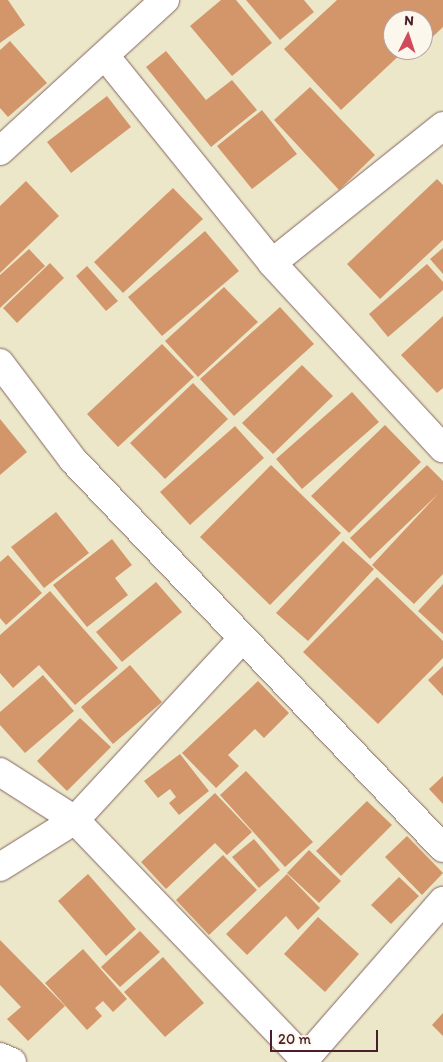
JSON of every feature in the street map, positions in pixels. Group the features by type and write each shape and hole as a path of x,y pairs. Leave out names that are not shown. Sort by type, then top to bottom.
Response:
{"street":[{"path":"0,151 106,57 165,0"},
{"path":"106,57 272,263 443,448"},
{"path":"272,263 443,126"},
{"path":"0,363 73,460 241,640 443,848"},
{"path":"0,867 75,820 241,640"},
{"path":"0,772 75,820 306,1061 443,901"},
{"path":"0,1057 12,1062"}],"building":[{"path":"0,0 8,0 25,25 0,43"},
{"path":"221,0 236,0 272,43 232,76 190,26"},
{"path":"246,0 304,0 314,12 280,40"},
{"path":"337,0 443,0 443,27 433,36 433,10 383,10 383,60 394,60 341,110 284,49"},
{"path":"10,41 47,83 8,117 0,108 0,50"},
{"path":"166,51 206,100 232,80 257,110 211,147 146,67"},
{"path":"310,87 375,155 339,190 274,120"},
{"path":"107,96 131,127 71,173 47,142"},
{"path":"262,110 297,154 252,189 217,146"},
{"path":"437,179 443,185 443,240 380,299 347,264"},
{"path":"26,181 59,216 0,273 0,206"},
{"path":"173,188 203,219 123,293 94,262"},
{"path":"205,231 239,271 162,336 128,297"},
{"path":"443,248 443,274 430,259"},
{"path":"29,249 45,266 0,308 0,275"},
{"path":"50,263 64,278 17,323 3,308"},
{"path":"427,264 443,282 443,290 388,337 369,314"},
{"path":"87,266 118,301 106,311 76,276"},
{"path":"224,287 258,322 198,377 165,341"},
{"path":"280,307 314,344 234,416 200,379"},
{"path":"443,316 443,388 437,393 401,355"},
{"path":"162,344 194,377 118,447 87,414"},
{"path":"302,365 333,396 273,454 242,423"},
{"path":"193,383 228,419 165,479 130,443"},
{"path":"352,392 379,422 302,489 276,459"},
{"path":"0,419 27,452 0,475"},
{"path":"385,425 421,462 349,533 311,496"},
{"path":"235,426 264,458 190,525 160,492"},
{"path":"271,465 341,533 270,605 200,537"},
{"path":"427,465 443,481 443,574 414,604 372,565 438,494 370,559 350,538"},
{"path":"56,512 89,553 44,588 11,547"},
{"path":"112,539 132,565 115,578 128,595 87,627 53,585"},
{"path":"343,541 374,569 308,641 276,613"},
{"path":"8,555 42,593 6,625 0,618 0,562"},
{"path":"377,577 443,641 443,658 378,724 303,652"},
{"path":"156,582 182,612 122,662 96,632"},
{"path":"443,584 443,634 418,611"},
{"path":"50,591 118,668 75,705 39,665 13,688 0,673 0,635"},
{"path":"130,665 162,702 113,744 81,707"},
{"path":"443,666 443,696 428,680"},
{"path":"43,675 74,711 25,753 0,725 0,712"},
{"path":"258,681 289,713 264,738 255,729 228,755 239,766 216,788 182,753"},
{"path":"80,718 111,747 67,791 37,761"},
{"path":"180,754 209,791 179,815 169,803 176,797 170,789 158,798 144,781"},
{"path":"246,771 313,842 285,867 220,795"},
{"path":"443,776 443,804 429,789"},
{"path":"215,793 252,832 227,855 215,843 166,889 141,862"},
{"path":"367,801 392,825 341,876 316,851"},
{"path":"407,836 443,873 422,895 385,857"},
{"path":"254,839 280,870 259,888 232,857"},
{"path":"309,850 341,881 319,903 287,873"},
{"path":"223,855 257,890 209,935 176,900"},
{"path":"88,874 136,929 106,956 58,901"},
{"path":"287,874 320,908 298,930 286,916 247,955 226,934"},
{"path":"399,877 419,896 391,924 371,905"},
{"path":"318,917 359,954 325,992 284,954"},
{"path":"140,931 160,952 120,987 101,967"},
{"path":"0,940 65,1006 28,1041 7,1019 21,1007 0,985"},
{"path":"83,949 127,999 113,1012 103,1001 95,1008 102,1016 87,1030 45,983"},
{"path":"163,957 204,1003 165,1037 124,992"},
{"path":"443,1013 443,1036 432,1025"}]}
